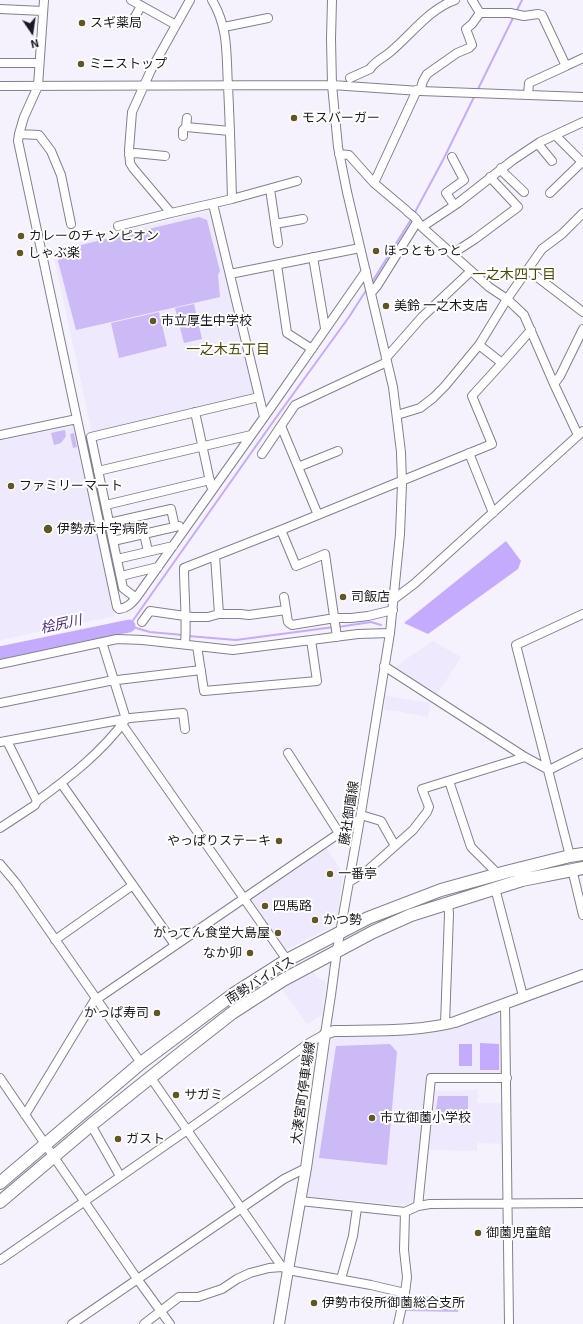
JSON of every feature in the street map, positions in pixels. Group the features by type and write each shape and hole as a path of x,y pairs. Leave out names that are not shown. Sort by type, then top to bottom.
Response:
{"highway":[{"name":"南勢バイパス","path":"0,1183 141,1063 232,995 287,960 368,918 442,890 498,874 583,854"},
{"name":"南勢バイパス","path":"0,1202 91,1125 232,1013 283,980 337,950 411,915 522,880 578,868"}],"main road":[{"name":"大湊宮町停車場線","path":"279,1324 285,1268 306,1168 325,1034 334,1031 426,1028 445,1024 583,975"}],"street":[{"path":"44,0 38,86 24,117 19,134 20,148 117,607 119,609 126,607 136,598 325,328 366,275"},
{"path":"131,0 176,25"},
{"path":"171,214 133,168 130,162 129,155 132,112 144,85 190,0"},
{"path":"212,0 219,12 224,28 228,86 232,199"},
{"name":"藤社御薗線","path":"325,1034 337,950 361,817 390,633 400,534 402,481 397,415 393,388 346,192 339,154 332,85 332,0"},
{"path":"350,78 370,69 389,54 433,13 448,2 455,0"},
{"path":"472,0 480,13"},
{"path":"132,22 141,6"},
{"path":"0,9 43,12"},
{"path":"480,13 542,15 566,66"},
{"path":"374,183 427,74 457,53 469,48 472,45 466,30 480,13"},
{"path":"224,28 268,18"},
{"path":"528,95 529,83 583,58"},
{"path":"0,63 39,63"},
{"path":"0,86 332,85 583,97"},
{"path":"183,136 183,130 186,127 187,118"},
{"path":"371,292 377,286 416,221 454,205 501,168 538,144 583,122"},
{"path":"186,127 230,130"},
{"path":"19,134 39,135 51,151 61,175 71,224"},
{"path":"550,193 583,163 556,135"},
{"path":"538,144 552,161"},
{"path":"129,155 135,153 165,156"},
{"path":"339,154 349,155 374,183 406,210 416,221 489,287 506,299 524,315 554,384 581,433 414,584 394,599"},
{"path":"452,157 464,180 446,193 454,205"},
{"path":"501,168 504,173 524,192"},
{"path":"452,254 518,207 490,177"},
{"path":"118,226 213,204 297,181"},
{"path":"270,189 278,243"},
{"path":"213,204 264,417"},
{"path":"397,415 420,408 445,386 480,345 506,299 542,249 562,234 583,213"},
{"path":"275,224 303,219"},
{"path":"577,219 583,225"},
{"path":"230,274 360,248"},
{"path":"313,257 325,328"},
{"path":"277,265 287,333 312,348"},
{"path":"528,270 583,312"},
{"path":"262,454 295,405 387,360 422,317 471,271"},
{"path":"554,384 560,376 583,329"},
{"path":"185,641 184,568 282,530 492,444 472,396 531,330"},
{"path":"480,345 502,363"},
{"path":"136,598 123,588 91,437 259,397"},
{"path":"195,412 212,490"},
{"path":"0,435 77,419"},
{"path":"281,426 318,515"},
{"path":"98,471 251,435"},
{"path":"298,467 338,451"},
{"path":"469,453 493,513"},
{"path":"106,505 210,480"},
{"path":"110,523 171,509 175,527"},
{"path":"113,541 189,524"},
{"path":"282,530 296,566 325,554 337,636"},
{"path":"144,534 148,551"},
{"path":"117,559 173,546"},
{"path":"215,556 219,614"},
{"path":"121,576 158,567"},
{"path":"284,597 288,622 292,625 368,616 393,610"},
{"path":"142,622 150,611 185,616 208,617 219,614 249,615 286,610"},
{"path":"570,856 516,646 583,614"},
{"path":"0,664 122,639 185,641 197,646 233,650 337,636 390,633"},
{"path":"197,646 204,691 317,681 311,640"},
{"path":"102,642 124,721 287,960"},
{"path":"384,666 525,758 549,770"},
{"path":"0,703 114,681 200,670"},
{"path":"38,801 3,741 183,713 185,729"},
{"path":"0,828 35,805 93,757 124,721"},
{"path":"288,754 340,833"},
{"path":"549,770 583,754"},
{"path":"349,882 368,870 413,830 427,812 429,807 422,789 525,758"},
{"path":"448,780 471,847 498,874"},
{"path":"62,783 175,945"},
{"path":"25,1115 96,999 244,899 361,817 380,821 395,846"},
{"path":"0,864 16,883 141,1063"},
{"path":"578,868 583,915"},
{"path":"55,940 133,885"},
{"path":"495,888 523,996"},
{"path":"445,1024 449,914 448,903"},
{"path":"505,1003 509,1324"},
{"path":"0,1260 186,1131 309,1043 325,1034"},
{"path":"0,1078 46,1143 53,1156 138,1280 170,1324"},
{"path":"151,1078 186,1131 285,1268"},
{"path":"418,1206 431,1078 507,1078"},
{"path":"91,1125 120,1176"},
{"path":"72,1324 284,1179 306,1168"},
{"path":"300,1201 405,1212 418,1206 430,1204 583,1202"},
{"path":"341,1279 353,1236 357,1208"},
{"path":"398,1324 407,1277 404,1250 405,1212"},
{"path":"144,1324 179,1297 198,1297 222,1289 236,1279 250,1273 269,1268 285,1268 405,1293"}],"shaded area":[{"name":"市立厚生中学校","path":"207,211 213,215 256,394 92,433 52,249"},
{"path":"199,217 207,220 220,271 218,275 220,297 76,330 58,261 64,249"},
{"path":"194,304 202,339 184,343 175,308"},
{"path":"159,312 167,346 119,358 111,323"},
{"name":"伊勢赤十字病院","path":"74,426 115,616 0,640 0,441"},
{"path":"65,430 66,436 61,443 54,445 51,433"},
{"path":"74,433 77,447 73,448 70,434"},
{"path":"506,541 521,561 518,569 428,634 404,623"},
{"path":"433,641 461,657 435,698 390,670"},
{"path":"386,696 430,703 428,717 384,710"},
{"path":"325,846 343,873 337,920 329,928 284,951 246,900"},
{"path":"312,970 317,977 326,982 322,1015 307,1024 281,988"},
{"name":"市立御薗小学校","path":"496,1014 503,1018 503,1073 500,1075 430,1074 417,1202 407,1205 306,1197 331,1040 336,1036 446,1029"},
{"path":"480,1043 499,1044 499,1070 480,1070"},
{"path":"390,1044 397,1052 387,1165 319,1158 336,1046"},
{"path":"459,1044 472,1044 472,1066 459,1066"},
{"path":"478,1090 477,1103 504,1103 505,1144 477,1143 477,1151 428,1150 434,1091"},
{"path":"438,1096 468,1096 468,1119 439,1120 436,1109"},
{"path":"410,1296 458,1297 458,1312 405,1311"}],"waterway":[{"path":"516,12 522,0"},
{"path":"477,91 514,16"},
{"path":"414,214 475,95"},
{"path":"372,282 412,218"},
{"path":"183,635 150,632 129,626 349,317 367,289"},
{"path":"338,627 371,622 381,625"},
{"name":"桧尻川","path":"0,653 129,626"},
{"path":"188,636 236,640 334,627"}],"place":[{"name":"スギ薬局","path":"82,23"},
{"name":"ミニストップ","path":"81,64"},
{"name":"モスバーガー","path":"294,118"},
{"name":"カレーのチャンピオン","path":"21,236"},
{"name":"ほっともっと","path":"376,251"},
{"name":"しゃぶ楽","path":"20,253"},
{"name":"美鈴 一之木支店","path":"386,306"},
{"name":"市立厚生中学校","path":"153,321"},
{"name":"ファミリーマート","path":"11,486"},
{"name":"伊勢赤十字病院","path":"48,529"},
{"name":"司飯店","path":"343,597"},
{"name":"やっぱりステーキ","path":"279,841"},
{"name":"一番亭","path":"330,874"},
{"name":"四馬路","path":"265,906"},
{"name":"かつ勢","path":"315,920"},
{"name":"がってん食堂大島屋","path":"278,933"},
{"name":"なか卯","path":"250,953"},
{"name":"かっぱ寿司","path":"157,1013"},
{"name":"サガミ","path":"176,1095"},
{"name":"市立御薗小学校","path":"372,1118"},
{"name":"ガスト","path":"118,1139"},
{"name":"御薗児童館","path":"478,1233"},
{"name":"伊勢市役所御薗総合支所","path":"314,1303"}],"district":[{"name":"一之木四丁目","path":"514,274"},
{"name":"一之木五丁目","path":"228,349"}]}
